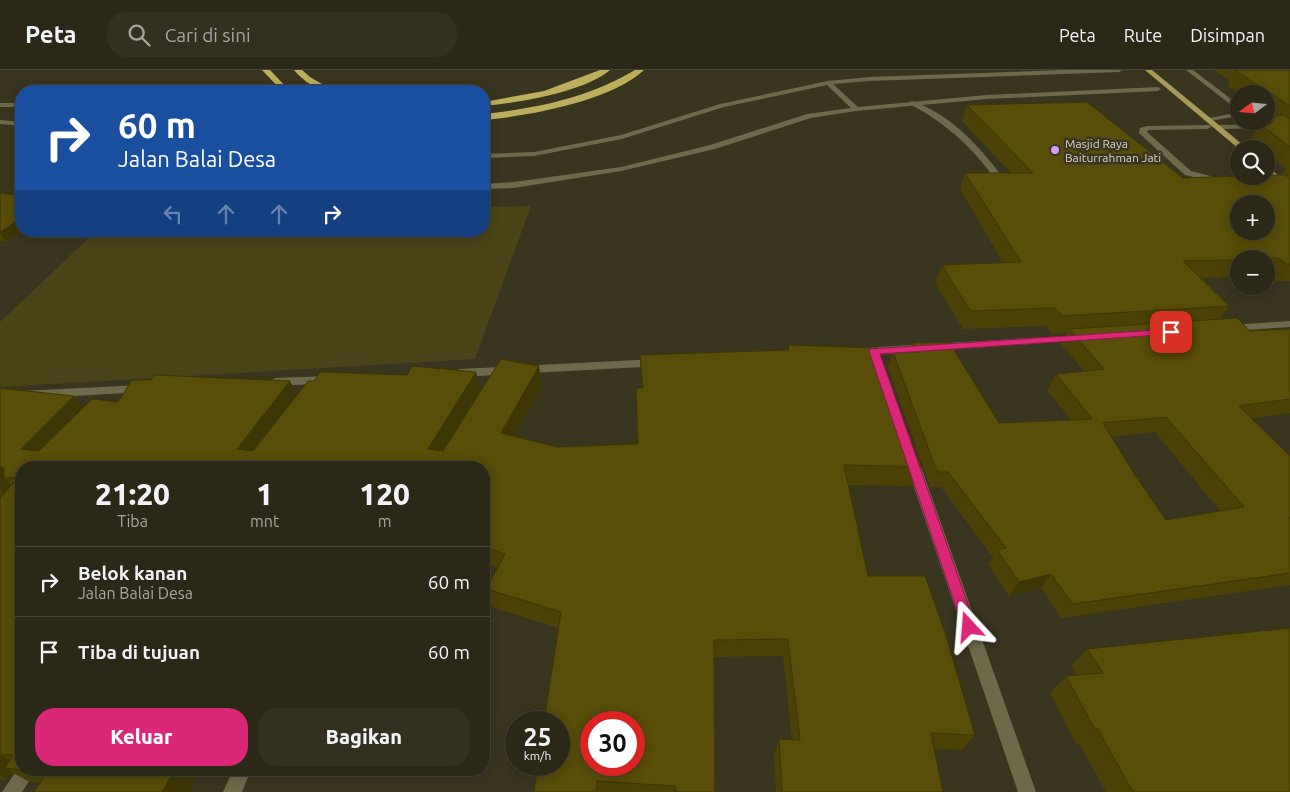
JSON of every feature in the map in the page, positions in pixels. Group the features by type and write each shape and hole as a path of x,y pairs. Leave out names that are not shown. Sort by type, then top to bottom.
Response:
{"highway":[{"path":"266,70 280,85"},
{"path":"298,70 307,79 318,85"},
{"path":"490,103 551,91 606,70"},
{"path":"490,116 534,110 574,99 609,86 640,70"}],"main road":[{"path":"1149,71 1158,89 1208,123 1219,127 1234,140"},
{"path":"1149,71 1208,123 1230,146"},
{"path":"1275,178 1287,192"},
{"path":"1275,184 1287,192"}],"street":[{"path":"490,156 534,154 622,137 722,105 828,83 869,79 1119,70"},
{"path":"1189,70 1230,102"},
{"path":"828,83 856,109"},
{"path":"490,187 514,185 621,169 712,147 810,116 856,109 912,103 1158,89"},
{"path":"912,103 945,120 974,145 1004,185"},
{"path":"0,105 15,105"},
{"path":"1228,181 1200,178 1188,172 1143,133 1143,130 1147,128 1208,123 1230,117"},
{"path":"0,122 15,123"},
{"path":"1219,127 1290,126"},
{"path":"1221,328 1290,324"},
{"path":"844,352 1092,337"},
{"path":"874,351 880,370"},
{"path":"452,374 668,362"},
{"path":"493,385 501,371"},
{"path":"264,383 342,379"},
{"path":"311,396 323,380"},
{"path":"0,396 155,388"},
{"path":"110,404 126,390"},
{"path":"906,445 1027,792"},
{"path":"11,792 23,776"},
{"path":"232,792 239,776"}],"shaded area":[{"path":"531,206 475,359 0,387 0,322 90,237 490,237 490,207"}],"building":[{"path":"1235,70 1290,70 1290,106 1275,96 1275,85 1257,85"},
{"path":"1087,102 1183,178 1230,176 1230,185 1275,185 1275,175 1285,175 1290,179 1290,264 1286,264 1279,258 1275,258 1275,250 1230,250 1230,260 1183,261 1229,306 1062,316 1055,308 970,311 942,265 1021,262 965,173 1033,173 967,105"},
{"path":"1277,115 1284,115 1290,119 1290,147 1268,130 1275,130 1275,118"},
{"path":"0,193 15,195 15,222 0,232"},
{"path":"1237,318 1250,331 1290,329 1290,399 1239,406 1290,456 1290,517 1288,518 1290,519 1290,573 1073,604 1051,574 1019,582 997,550 1006,548 948,472 937,472 893,352 918,352 913,343 949,342 999,423 1092,419 1056,374 1104,369 1069,329","holes":["1166,417 1244,507 1166,520 1103,423"]},
{"path":"788,345 878,348 921,467 844,465 868,576 925,576 945,632 975,735 931,733 943,792 782,792 779,739 800,740 788,639 714,640 715,792 676,792 675,786 597,781 596,792 534,792 536,776 570,776 570,711 546,711 561,612 490,590 490,582 505,554 490,549 490,461 15,461 15,478 4,478 4,469 0,468 0,388 74,396 21,449 39,451 92,399 118,402 132,380 151,380 155,375 290,381 237,449 253,451 308,381 314,381 320,372 407,375 412,366 476,372 428,449 443,451 501,359 539,366 501,433 557,447 638,444 636,388 643,388 640,355 789,350"},
{"path":"15,481 15,769 5,768 13,755 0,754 0,498"},
{"path":"1290,628 1290,792 1133,792 1097,728 1094,728 1066,676 1103,673 1087,649"},
{"path":"45,776 171,776 162,792 34,792"}],"place":[{"name":"Masjid Raya Baiturrahman Jati","path":"1055,150"}],"route":[{"path":"969,627 874,351 1171,332"}]}
